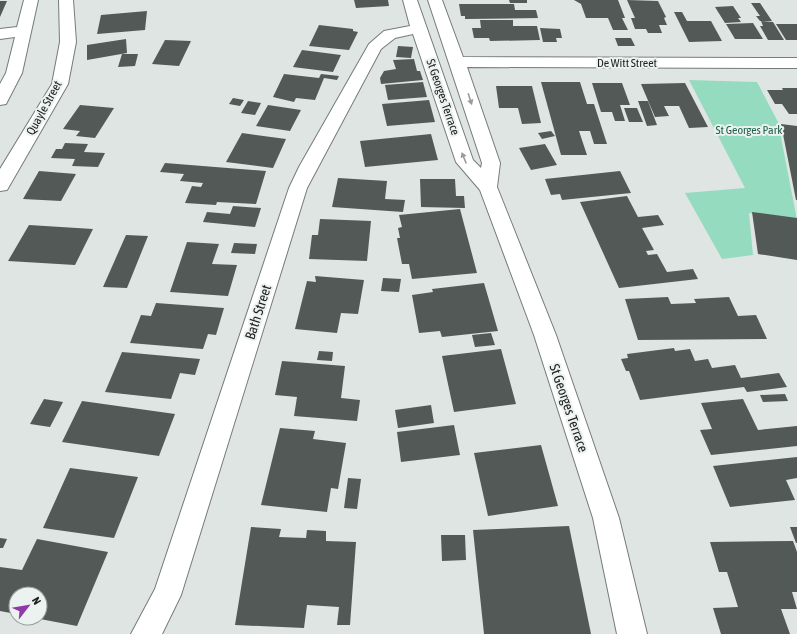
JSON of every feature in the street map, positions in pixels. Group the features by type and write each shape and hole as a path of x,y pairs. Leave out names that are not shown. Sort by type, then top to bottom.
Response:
{"street":[{"path":"0,100 14,73 31,0"},
{"name":"Quayle Street","path":"0,185 60,84 68,42 66,0"},
{"name":"St Georges Terrace","path":"410,0 465,162 488,187 545,335 606,518 632,634"},
{"name":"St Georges Terrace","path":"435,0 458,62 491,163 488,187"},
{"name":"Bath Street","path":"146,634 167,595 298,188 374,47 385,36 397,31 419,29"},
{"path":"0,34 24,31"},
{"name":"De Witt Street","path":"458,62 797,63"}],"green space":[{"name":"St Georges Park","path":"689,80 757,82 778,122 797,220 749,213 753,255 722,259 685,193 745,188"}],"building":[{"path":"354,0 388,0 389,6 356,8"},
{"path":"509,0 527,0 527,3 510,3"},
{"path":"574,0 618,0 625,18 622,18 628,30 613,30 608,18 586,18 581,4"},
{"path":"627,0 658,1 666,17 664,18 667,25 659,25 662,33 648,33 646,29 635,29 631,18 635,18"},
{"path":"0,1 7,1 0,17"},
{"path":"751,3 760,3 772,21 760,21 756,16 760,16"},
{"path":"459,4 514,4 515,10 536,10 538,18 465,19 465,16 461,16"},
{"path":"733,6 741,18 738,18 741,22 725,23 715,7"},
{"path":"147,11 145,30 97,34 101,15"},
{"path":"674,12 682,12 687,21 711,21 722,41 689,42"},
{"path":"480,20 513,20 513,26 537,26 540,40 490,41 489,38 474,38 472,28 481,28"},
{"path":"761,21 773,22 784,40 768,40 760,26 763,26"},
{"path":"753,23 763,39 735,39 726,24"},
{"path":"776,24 797,24 797,40 786,40"},
{"path":"319,25 353,29 353,31 358,32 349,50 309,46"},
{"path":"540,28 560,29 562,38 556,38 557,42 543,42"},
{"path":"615,38 631,38 635,46 618,46"},
{"path":"126,39 127,53 87,60 87,45"},
{"path":"165,40 191,41 179,66 152,64"},
{"path":"398,46 413,47 411,58 396,57"},
{"path":"302,50 341,55 333,72 293,67"},
{"path":"122,54 138,54 135,66 118,67"},
{"path":"414,59 417,71 420,71 423,80 381,84 380,78 384,71 396,69 393,60"},
{"path":"284,74 319,78 321,74 339,76 337,80 324,78 315,100 296,98 294,102 273,97"},
{"path":"423,82 427,97 388,100 385,85"},
{"path":"541,82 580,82 587,104 594,104 607,144 594,144 590,131 579,131 587,155 561,155"},
{"path":"592,83 622,83 630,105 620,105 625,121 615,121 612,112 601,112"},
{"path":"685,83 708,127 689,128 679,106 664,106 669,116 655,117 641,84"},
{"path":"496,86 532,86 541,123 522,124 518,108 499,108"},
{"path":"782,88 797,88 797,114 789,114 782,104 775,104 767,90 783,90"},
{"path":"233,98 244,100 240,106 229,104"},
{"path":"429,100 435,122 387,126 382,104"},
{"path":"248,101 261,103 255,115 241,113"},
{"path":"638,101 648,101 657,125 647,126"},
{"path":"80,105 114,108 95,138 76,136 80,131 63,129"},
{"path":"268,105 301,110 290,131 256,126"},
{"path":"624,108 637,108 643,122 629,122"},
{"path":"781,124 797,126 797,200 796,200"},
{"path":"551,131 555,136 542,139 538,133"},
{"path":"242,133 286,139 273,168 226,162"},
{"path":"431,134 438,160 365,167 360,141"},
{"path":"65,143 88,144 84,152 105,153 98,167 72,166 75,159 51,158 56,149 62,149"},
{"path":"545,144 557,165 531,170 519,148"},
{"path":"165,163 266,171 256,204 217,202 216,205 185,203 192,186 201,187 203,183 180,181 184,174 160,172"},
{"path":"39,171 76,174 61,201 23,199"},
{"path":"620,171 631,193 562,200 560,194 551,195 545,179"},
{"path":"338,178 387,181 385,199 405,200 403,212 332,207"},
{"path":"420,179 455,179 456,196 464,196 465,208 421,207"},
{"path":"627,196 638,217 658,215 664,225 642,228 654,250 646,251 648,255 657,254 667,272 693,269 698,279 619,288 580,202"},
{"path":"233,206 261,208 255,227 203,222 207,212 230,214"},
{"path":"460,209 477,273 412,279 409,264 402,264 397,238 400,238 398,228 402,227 399,215"},
{"path":"752,212 797,218 797,260 758,254"},
{"path":"320,219 371,221 367,261 309,259 312,235 318,235"},
{"path":"29,225 93,229 75,265 8,261"},
{"path":"126,235 148,236 127,288 103,287"},
{"path":"187,242 219,244 212,264 237,265 228,296 170,292"},
{"path":"234,243 257,244 255,254 231,253"},
{"path":"315,276 364,280 358,314 341,313 337,333 295,329 307,281 316,282"},
{"path":"383,278 401,279 399,292 381,291"},
{"path":"484,283 498,331 442,337 440,331 419,333 412,295 433,292 432,289"},
{"path":"668,297 671,304 696,303 694,299 729,297 738,316 756,315 767,339 638,340 625,299"},
{"path":"156,303 224,308 216,335 208,334 203,349 130,343 141,315 151,316"},
{"path":"491,333 495,345 475,347 472,335"},
{"path":"674,348 675,351 690,349 695,361 708,359 712,368 735,365 741,378 779,373 787,387 747,392 744,387 640,400 629,371 626,371 621,359 628,358 627,354"},
{"path":"501,349 516,404 454,412 442,356"},
{"path":"319,351 333,352 332,361 317,360"},
{"path":"122,352 200,359 195,375 180,373 171,399 105,392"},
{"path":"282,361 345,366 341,398 360,400 357,421 294,416 297,397 275,395"},
{"path":"785,394 788,401 763,402 760,395"},
{"path":"44,399 63,402 50,427 30,424"},
{"path":"743,399 758,430 797,426 797,446 711,455 700,430 712,429 701,403"},
{"path":"82,401 175,414 159,456 62,442"},
{"path":"431,405 434,423 398,428 395,410"},
{"path":"454,425 460,455 401,462 397,432"},
{"path":"280,428 315,431 313,439 346,443 338,489 331,488 327,512 261,505"},
{"path":"541,445 558,506 488,516 474,453"},
{"path":"797,457 797,478 786,480 795,500 730,507 713,466"},
{"path":"70,468 138,477 114,538 43,528"},
{"path":"348,478 361,479 357,509 344,508"},
{"path":"569,526 591,634 484,634 473,530"},
{"path":"251,527 281,529 279,537 306,538 307,530 326,531 326,541 356,542 350,625 337,625 339,607 307,605 304,628 235,625"},
{"path":"790,527 797,527 797,543 796,543"},
{"path":"441,535 465,535 466,560 442,561"},
{"path":"0,538 7,539 3,548 0,548"},
{"path":"37,539 108,552 77,626 48,621 48,586 8,586 8,612 0,611 0,567 22,570"},
{"path":"793,541 797,552 797,592 792,592 797,609 781,609 790,634 721,634 713,608 738,607 727,572 719,572 710,542"}]}
